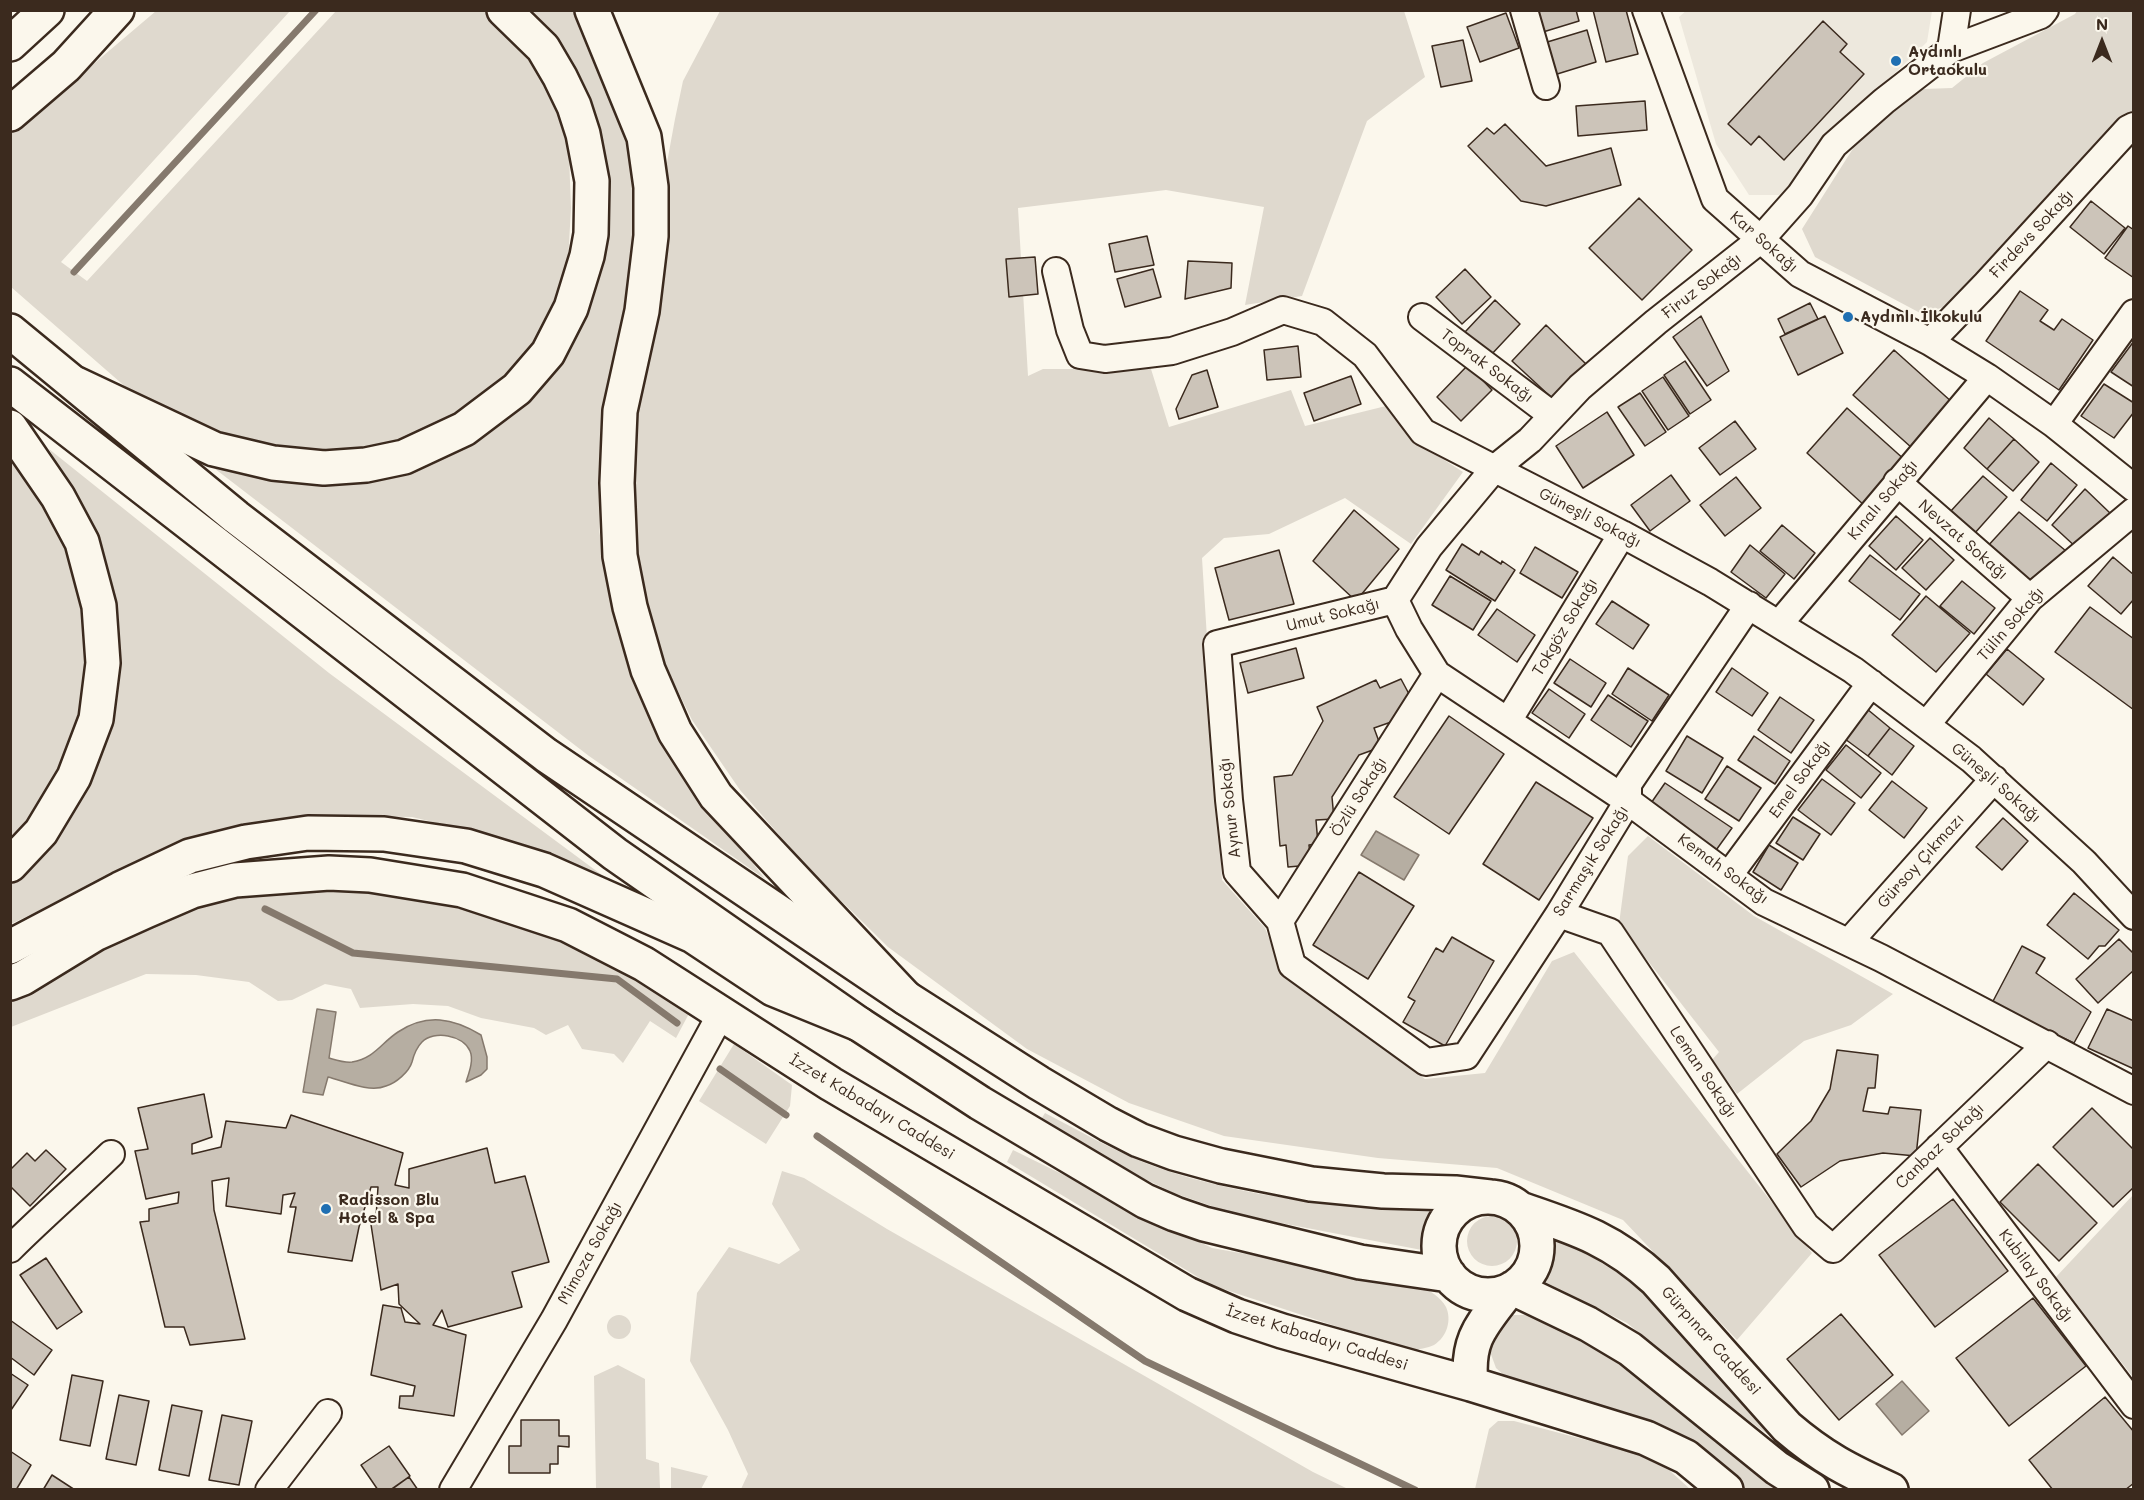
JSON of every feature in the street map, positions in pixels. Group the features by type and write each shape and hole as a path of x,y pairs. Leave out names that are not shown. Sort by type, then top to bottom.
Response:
{"main road":[{"path":"10,44 47,10"},
{"path":"66,66 117,10"},
{"path":"10,114 66,66 141,10"},
{"path":"76,384 214,449 273,463 324,468 366,465 404,457 464,429 517,389 548,353 571,308 589,245 592,181 583,134 574,106 560,77 543,48 504,10"},
{"path":"592,10 644,137 651,187 651,236 642,311 620,411 616,483 620,556 630,608 648,670 675,732 716,796 906,998"},
{"path":"10,331 236,517 546,755 906,998 1108,1124 1138,1140 1221,1166 1311,1184 1490,1197 1506,1200 1520,1209 1531,1222 1537,1237 1537,1254 1532,1270 1521,1283 1510,1290 1479,1328 1472,1348 1469,1369 1471,1384"},
{"path":"10,384 615,854 859,1024 980,1103 1145,1201 1175,1214 1204,1224 1360,1262 1453,1280 1473,1293 1490,1295 1510,1290 1588,1324 1630,1349 1777,1468 1812,1490"},
{"path":"10,427 58,497 82,542 99,606 103,663 96,719 74,777 41,832 10,865"},
{"path":"10,947 120,889 190,856 246,842 308,833 384,834 466,846 544,870 693,936 773,989 859,1024"},
{"name":"İzzet Kabadayı Caddesi","path":"10,983 23,978 95,934 192,891 236,880 329,873 370,875 462,890 568,925 644,964 831,1084 1187,1294 1237,1316 1282,1331 1471,1384 1665,1446 1694,1463 1726,1490"},
{"path":"1471,1384 1453,1280 1441,1262 1439,1246 1441,1231 1449,1217 1460,1206 1474,1199 1490,1197"},
{"name":"Gürpınar Caddesi","path":"1520,1209 1583,1231 1634,1259 1656,1280 1787,1427 1812,1448 1843,1468 1891,1490"}],"street":[{"path":"1524,10 1545,86"},
{"name":"Kar Sokağı","path":"1646,10 1715,199 1800,274 1930,342 1987,377 2054,424 2133,488"},
{"path":"1951,49 1957,10"},
{"name":"Firuz Sokağı","path":"1494,469 1530,440 1580,387 1656,322 1760,240 1800,195 1834,145 1884,101 1951,49 2037,17 2044,10"},
{"name":"Firdevs Sokağı","path":"1930,342 2133,126"},
{"name":"Güneşli Sokağı","path":"1056,271 1070,330 1080,355 1105,359 1172,351 1232,332 1283,310 1323,322 1365,355 1423,432 1622,534 1749,605 1871,683 1971,759 2084,862 2133,916"},
{"path":"2054,424 2133,314"},
{"name":"Toprak Sokağı","path":"1422,317 1552,415"},
{"name":"Kınalı Sokağı","path":"1779,624 1987,377"},
{"name":"Umut Sokağı","path":"1217,644 1395,600 1429,547 1494,469"},
{"name":"Nevzat Sokağı","path":"1897,482 2030,598"},
{"name":"Tülin Sokağı","path":"1926,725 2030,598 2133,511"},
{"name":"Tokgöz Sokağı","path":"1509,721 1622,534"},
{"name":"Kemah Sokağı","path":"1395,600 1437,674 1628,801 1764,902 1849,942 2133,1090"},
{"name":"Sarmaşık Sokağı","path":"1466,1056 1559,914 1628,801 1628,784 1749,605"},
{"name":"Aynur Sokağı","path":"1217,644 1237,872 1280,921 1292,965 1426,1062 1466,1056"},
{"name":"Özlü Sokağı","path":"1280,921 1437,674"},
{"name":"Emel Sokağı","path":"1730,875 1871,683"},
{"name":"Gürsoy Çıkmazı","path":"1849,942 1994,780"},
{"name":"Leman Sokağı","path":"1559,914 1610,932 1806,1226 1833,1250"},
{"name":"Mimoza Sokağı","path":"453,1490 554,1320 721,1014"},
{"name":"Canbaz Sokağı","path":"1833,1250 2047,1044"},
{"name":"Kubilay Sokağı","path":"1939,1147 2133,1405"},
{"path":"10,1249 48,1210 61,1203 111,1154"},
{"path":"269,1490 328,1413"}],"shaded area":[{"path":"1687,10 1932,11 1927,42 1826,140 1786,195 1749,195 1716,144 1679,17"},
{"path":"156,11 290,11 61,262 87,281 336,11 485,11 536,69 568,128 571,208 568,262 547,323 514,376 440,431 375,447 300,451 247,446 152,410 11,287 11,134"},
{"path":"526,11 579,11 627,132 635,179 637,228 601,448 599,530 612,600 633,675 662,745 765,879 589,756 210,465 306,479 424,465 485,434 538,388 578,321 584,97 552,34"},
{"path":"720,11 1404,11 1425,77 1367,121 1302,296 1245,305 1264,207 1166,190 1018,208 1028,376 1043,369 1151,369 1169,427 1291,390 1305,426 1386,406 1410,438 1463,472 1411,544 1345,498 1269,534 1224,538 1202,558 1222,880 1265,928 1284,977 1425,1079 1485,1073 1552,961 1574,952 1812,1253 1737,1340 1623,1220 1497,1168 1378,1158 1224,1136 1129,1103 1027,1049 888,947 807,867 740,790 692,720 656,646 637,584 632,448 664,179 675,119 683,81"},
{"path":"2077,11 2133,11 2133,116 1950,305 1922,314 1815,257 1802,229 1859,139 1923,89 1952,88 1983,63"},
{"path":"49,449 329,673 610,881 499,838 412,817 330,816 247,827 164,851 11,924 11,885 60,829 92,778 110,724 87,519"},
{"path":"10,451 21,464 69,555 81,597 87,648 83,698 66,763 26,830 10,843"},
{"path":"1376,831 1419,855 1404,880 1361,855"},
{"path":"1648,836 1754,916 1893,994 1851,1025 1804,1041 1737,1094 1712,1060 1719,1052 1619,924 1628,856"},
{"path":"408,883 584,942 693,1006 676,1038 650,1021 623,1063 614,1054 582,1049 568,1025 546,1035 534,1028 481,1018 448,1006 413,1004 360,1008 351,989 325,984 292,1000 278,1001 249,982 196,975 146,974 11,1027 11,979 212,884"},
{"path":"317,1009 336,1012 329,1058 346,1062 360,1060 372,1054 392,1036 409,1026 419,1022 440,1020 471,1029 481,1035 487,1057 487,1069 481,1075 466,1082 471,1067 470,1051 461,1041 441,1035 427,1038 420,1044 408,1070 390,1085 379,1088 364,1087 328,1077 323,1095 303,1092"},
{"path":"734,1044 792,1085 790,1106 766,1144 699,1101"},
{"path":"1045,1113 1113,1149 1156,1167 1225,1187 1331,1204 1439,1210 1431,1229 1427,1251 1265,1220 1220,1209 1174,1193 1107,1161 1040,1121"},
{"path":"1013,1150 1212,1248 1421,1285 1438,1297 1446,1307 1448,1323 1445,1333 1434,1345 1411,1351 1211,1285 1007,1162"},
{"path":"782,1171 804,1178 887,1229 1313,1472 1348,1489 741,1489 748,1474 728,1430 690,1361 697,1293 729,1247 779,1264 800,1250 772,1204"},
{"path":"2133,1195 2133,1377 2055,1278"},
{"path":"1492,1216 1510,1223 1517,1241 1510,1259 1492,1266 1474,1259 1467,1241 1474,1223"},
{"path":"1552,1232 1624,1277 1669,1316 1721,1379 1782,1445 1627,1323 1537,1278 1549,1256"},
{"path":"619,1315 628,1318 631,1327 628,1336 619,1339 610,1336 607,1327 610,1318"},
{"path":"1508,1315 1546,1319 1593,1341 1783,1489 1742,1489 1629,1413 1506,1377 1496,1368 1489,1349 1492,1331"},
{"path":"618,1365 645,1379 646,1459 659,1463 660,1488 596,1488 594,1376"},
{"path":"1902,1381 1929,1411 1902,1435 1876,1404"},
{"path":"1498,1421 1514,1421 1632,1452 1669,1470 1690,1489 1475,1489 1489,1429"},
{"path":"671,1467 708,1476 701,1489 671,1489"}],"building":[{"path":"1536,10 1576,10 1579,21 1543,32"},
{"path":"1593,10 1626,10 1638,54 1606,62"},
{"path":"1506,13 1519,48 1480,62 1467,27"},
{"path":"1823,21 1847,44 1840,52 1864,74 1784,160 1759,136 1751,145 1728,124"},
{"path":"1587,30 1596,62 1554,75 1544,43"},
{"path":"1463,40 1472,81 1441,87 1432,46"},
{"path":"1645,101 1647,130 1578,136 1576,106"},
{"path":"1505,124 1546,166 1611,148 1621,185 1546,206 1521,201 1468,146 1487,128 1494,134"},
{"path":"1639,198 1692,250 1642,300 1589,248"},
{"path":"2091,201 2125,228 2104,254 2070,227"},
{"path":"2128,226 2134,230 2134,278 2105,258"},
{"path":"1147,236 1154,265 1115,272 1109,244"},
{"path":"1035,257 1038,294 1009,297 1006,259"},
{"path":"1188,261 1232,263 1231,288 1185,299"},
{"path":"1153,269 1161,297 1125,307 1117,279"},
{"path":"1465,269 1491,297 1462,324 1436,297"},
{"path":"2020,291 2048,310 2040,321 2054,330 2062,319 2093,340 2059,390 1986,341"},
{"path":"1495,300 1520,324 1490,356 1465,332"},
{"path":"1810,303 1818,319 1785,334 1778,319"},
{"path":"1701,316 1729,371 1707,386 1673,337"},
{"path":"1825,316 1843,353 1798,375 1780,337"},
{"path":"1546,325 1586,364 1553,399 1512,361"},
{"path":"2134,341 2134,387 2111,372"},
{"path":"1298,346 1301,377 1267,380 1264,350"},
{"path":"1894,350 1953,403 1912,448 1853,395"},
{"path":"1685,361 1711,400 1690,414 1664,375"},
{"path":"1468,365 1492,390 1461,421 1437,397"},
{"path":"1207,370 1218,407 1179,419 1176,409 1192,375"},
{"path":"1351,376 1361,404 1314,421 1304,393"},
{"path":"1663,377 1689,416 1668,430 1642,391"},
{"path":"2104,384 2134,403 2134,412 2114,438 2081,416"},
{"path":"1640,393 1666,432 1645,446 1618,407"},
{"path":"1847,408 1906,461 1865,506 1807,453"},
{"path":"1607,412 1634,455 1583,488 1556,446"},
{"path":"1989,418 2014,439 1987,469 1964,448"},
{"path":"1735,421 1756,449 1720,475 1699,448"},
{"path":"2014,439 2039,462 2013,491 1987,469"},
{"path":"2051,463 2077,485 2047,521 2021,500"},
{"path":"1671,475 1690,501 1650,531 1631,505"},
{"path":"1983,476 2007,497 1974,534 1950,512"},
{"path":"1736,477 1761,508 1725,536 1700,505"},
{"path":"2085,489 2111,514 2078,549 2052,525"},
{"path":"1354,510 1399,549 1356,601 1313,561"},
{"path":"2019,512 2066,551 2025,584 1986,548"},
{"path":"1896,516 1923,540 1896,570 1869,546"},
{"path":"1782,525 1815,553 1794,579 1760,551"},
{"path":"1930,538 1954,560 1926,590 1902,568"},
{"path":"1462,544 1479,555 1481,551 1515,570 1495,601 1446,570"},
{"path":"1750,545 1785,574 1766,598 1731,572"},
{"path":"1535,547 1578,572 1562,598 1520,573"},
{"path":"1279,550 1294,604 1229,620 1215,568"},
{"path":"1870,555 1920,594 1900,620 1849,581"},
{"path":"2113,557 2134,575 2134,599 2121,614 2088,586"},
{"path":"1450,576 1491,601 1473,630 1432,605"},
{"path":"1962,581 1995,608 1974,634 1940,606"},
{"path":"1926,596 1970,633 1936,672 1892,635"},
{"path":"1612,601 1649,625 1633,649 1596,624"},
{"path":"2090,607 2134,639 2134,710 2055,652"},
{"path":"1497,609 1535,635 1517,662 1478,635"},
{"path":"1296,648 1304,678 1248,693 1240,663"},
{"path":"2007,649 2044,679 2023,705 1986,674"},
{"path":"1570,659 1606,683 1591,707 1554,683"},
{"path":"1628,668 1669,695 1652,721 1612,694"},
{"path":"1732,668 1768,693 1752,716 1716,692"},
{"path":"1401,679 1409,694 1394,721 1374,728 1381,747 1359,755 1332,797 1334,819 1316,820 1318,844 1309,845 1311,865 1288,867 1286,845 1280,846 1274,777 1292,775 1323,721 1317,707 1376,680 1380,688"},
{"path":"1549,689 1585,714 1569,738 1532,713"},
{"path":"1608,695 1648,721 1631,747 1591,720"},
{"path":"1780,697 1814,720 1791,753 1758,730"},
{"path":"1867,709 1890,728 1868,756 1845,739"},
{"path":"1449,716 1504,754 1449,834 1394,797"},
{"path":"1890,728 1914,746 1892,775 1868,756"},
{"path":"1687,736 1723,758 1702,793 1666,771"},
{"path":"1754,736 1790,761 1775,784 1738,760"},
{"path":"1846,745 1881,773 1861,798 1826,770"},
{"path":"1727,766 1761,788 1739,821 1705,799"},
{"path":"1822,779 1855,803 1831,835 1798,810"},
{"path":"1892,781 1927,808 1904,838 1869,810"},
{"path":"1536,782 1593,818 1539,900 1483,864"},
{"path":"1665,783 1732,828 1714,853 1649,806"},
{"path":"1793,817 1820,834 1803,860 1776,843"},
{"path":"2003,818 2028,841 2002,870 1976,847"},
{"path":"1769,845 1798,863 1781,890 1753,872"},
{"path":"1359,872 1414,906 1368,979 1313,945"},
{"path":"2074,893 2119,930 2105,946 2099,946 2088,959 2047,925"},
{"path":"1452,937 1494,961 1445,1046 1403,1022 1415,1001 1408,997 1436,948 1443,952"},
{"path":"2119,939 2134,954 2134,970 2098,1003 2076,979"},
{"path":"2022,946 2045,958 2036,973 2091,1012 2074,1043 1991,1005"},
{"path":"2107,1009 2134,1021 2134,1069 2088,1048"},
{"path":"1837,1050 1878,1055 1875,1088 1868,1088 1863,1111 1888,1114 1890,1107 1921,1110 1916,1156 1883,1153 1840,1161 1801,1187 1777,1154 1811,1121 1830,1089"},
{"path":"204,1094 212,1137 192,1144 192,1154 221,1147 226,1121 286,1128 291,1115 403,1153 395,1185 409,1188 409,1169 487,1148 495,1183 525,1176 549,1262 512,1272 522,1307 448,1327 442,1310 433,1325 466,1335 454,1416 399,1408 400,1396 413,1396 415,1386 371,1375 383,1305 401,1308 405,1322 420,1324 399,1304 398,1284 381,1290 370,1218 376,1218 378,1187 371,1187 352,1261 288,1252 296,1207 290,1207 295,1193 283,1195 281,1214 226,1206 229,1178 212,1181 214,1210 245,1339 190,1345 184,1327 165,1327 140,1222 149,1221 149,1209 178,1203 179,1192 146,1199 135,1151 148,1149 138,1108"},
{"path":"2092,1108 2134,1150 2134,1187 2113,1207 2053,1147"},
{"path":"46,1150 66,1169 30,1206 10,1186 10,1170 27,1153 35,1161"},
{"path":"2038,1164 2097,1223 2059,1261 2000,1202"},
{"path":"1953,1199 2008,1271 1935,1327 1879,1255"},
{"path":"46,1258 82,1312 57,1329 20,1275"},
{"path":"2033,1298 2086,1366 2009,1426 1956,1358"},
{"path":"1841,1314 1893,1375 1839,1420 1787,1359"},
{"path":"10,1320 52,1350 34,1375 10,1357"},
{"path":"10,1373 28,1385 11,1410 10,1410"},
{"path":"72,1375 103,1381 90,1446 60,1440"},
{"path":"119,1395 149,1401 136,1465 106,1459"},
{"path":"2105,1397 2134,1432 2134,1483 2125,1490 2053,1490 2029,1460"},
{"path":"172,1405 202,1411 189,1476 159,1470"},
{"path":"222,1415 252,1421 239,1485 209,1480"},
{"path":"521,1420 559,1420 559,1436 569,1436 569,1447 558,1446 558,1464 550,1464 550,1473 509,1473 509,1446 521,1446"},
{"path":"389,1446 410,1476 390,1490 378,1490 361,1465"},
{"path":"10,1451 31,1465 16,1490 10,1490"},
{"path":"52,1475 75,1490 43,1490"},
{"path":"409,1477 418,1490 391,1490"}],"waterway":[{"path":"74,272 316,10"},
{"path":"265,909 353,953 617,979 677,1023"},
{"path":"720,1069 786,1115"},
{"path":"817,1136 1145,1361 1415,1490"}],"place":[{"name":"Aydınlı Ortaokulu","path":"1896,61"},
{"name":"Aydınlı İlkokulu","path":"1848,317"},
{"name":"Radisson Blu Hotel & Spa","path":"326,1209"}]}
